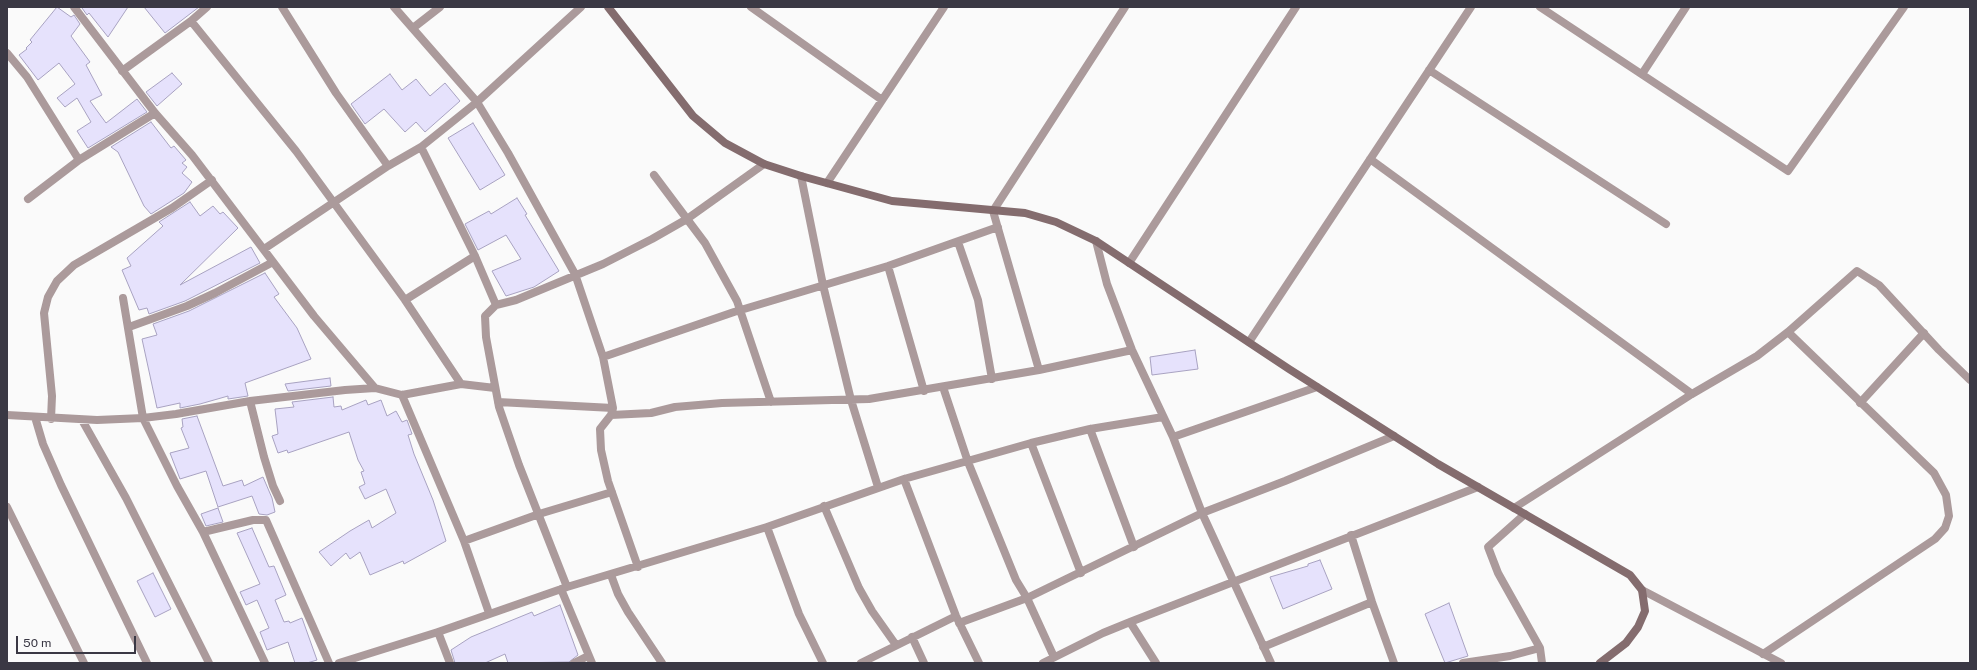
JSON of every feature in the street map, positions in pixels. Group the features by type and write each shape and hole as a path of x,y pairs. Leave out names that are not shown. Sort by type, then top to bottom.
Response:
{"main road":[{"path":"608,7 693,116 725,143 764,164 801,176 892,201 1025,213 1056,222 1096,241 1394,436 1478,487 1630,575 1642,590 1645,611 1638,627 1626,643 1600,663"}],"street":[{"path":"74,7 155,113 212,180 314,316 375,388"},
{"path":"282,7 336,93 388,166"},
{"path":"394,7 448,71 477,102 508,152 575,274 603,357 612,411 600,429 599,437 612,492 638,567"},
{"path":"413,28 440,7"},
{"path":"264,249 388,166 421,147 477,102 581,7"},
{"path":"751,7 882,100"},
{"path":"1039,370 994,211 1125,7"},
{"path":"1129,263 1296,7"},
{"path":"1249,342 1471,7"},
{"path":"1540,7 1788,171 1904,7"},
{"path":"1642,74 1686,7"},
{"path":"122,71 191,21 203,8"},
{"path":"827,183 943,8"},
{"path":"191,21 266,112 334,202 405,300 461,384"},
{"path":"7,53 27,77 79,160"},
{"path":"1429,70 1666,224"},
{"path":"28,199 79,160 155,113"},
{"path":"421,147 475,256 496,305"},
{"path":"1370,159 1692,394"},
{"path":"574,663 590,660 498,402 486,338 485,316 496,305 516,300 575,274 603,264 638,246 687,219 764,164"},
{"path":"654,176 705,243 740,310 771,402"},
{"path":"801,176 823,285 851,400 878,487"},
{"path":"51,419 52,396 44,313 48,298 57,281 74,265 166,211 212,180"},
{"path":"603,357 740,310 888,266 998,227"},
{"path":"1096,241 1108,284 1132,350 1173,437 1202,513 1271,663"},
{"path":"958,242 978,300 992,379"},
{"path":"405,300 475,256"},
{"path":"129,327 187,306 221,290 273,262"},
{"path":"888,266 924,391"},
{"path":"1514,508 1692,394 1757,356 1788,332 1857,271 1880,285 1970,380"},
{"path":"122,298 129,327 143,418 177,486 203,532 265,663"},
{"path":"1763,654 1934,539 1945,528 1949,516 1946,495 1934,474 1788,332"},
{"path":"1860,403 1924,333"},
{"path":"498,402 651,413 675,407 851,400 924,391 992,379 1132,350"},
{"path":"7,415 82,420 143,418 176,414 250,400 375,388 402,395 461,384 495,388"},
{"path":"943,387 968,462 1016,580 1027,598 1054,657"},
{"path":"1173,437 1317,387"},
{"path":"402,395 464,541 489,613"},
{"path":"250,400 264,457 273,486 280,502"},
{"path":"35,417 43,444 61,485 147,663"},
{"path":"339,663 438,632 564,588 767,527 904,479 1031,443 1090,429 1163,417"},
{"path":"82,420 133,511 209,663"},
{"path":"1090,429 1134,547"},
{"path":"861,663 912,637 958,619 1027,598 1202,513 1394,436"},
{"path":"1031,443 1081,573"},
{"path":"904,479 958,619 979,663"},
{"path":"1043,663 1103,633 1130,622 1234,583 1351,535 1478,487"},
{"path":"464,541 539,514 612,492"},
{"path":"824,506 859,588 872,611 896,645"},
{"path":"7,507 84,663"},
{"path":"1525,514 1488,546 1498,573 1540,648 1542,663"},
{"path":"203,532 252,520 266,520 329,663"},
{"path":"767,527 799,614 823,663"},
{"path":"1351,535 1372,602 1394,663"},
{"path":"611,575 618,594 628,612 662,663"},
{"path":"1642,590 1781,663"},
{"path":"1263,647 1372,602"},
{"path":"1130,622 1156,663"},
{"path":"438,632 450,663"},
{"path":"912,637 924,663"},
{"path":"1463,663 1510,656 1540,648"}],"building":[{"path":"57,7 71,17 74,15 80,24 71,36 90,62 86,65 102,95 90,101 106,123 137,99 147,112 88,148 77,131 91,122 77,98 65,107 57,98 75,84 59,63 38,80 19,55 27,49 26,48 32,42 30,40"},
{"path":"128,7 108,37 89,13 87,15 82,8"},
{"path":"144,7 199,7 165,33"},
{"path":"172,73 182,84 157,106 146,92"},
{"path":"390,74 402,90 416,79 430,96 445,83 460,101 425,132 416,122 405,132 384,109 365,124 351,104"},
{"path":"151,122 171,148 174,146 186,160 182,163 187,167 182,173 192,182 184,193 151,214 144,206 118,152 111,147"},
{"path":"473,123 505,175 480,190 448,138"},
{"path":"517,198 527,214 525,215 559,271 534,287 506,296 492,271 521,259 506,235 478,250 465,224 489,211 491,214"},
{"path":"190,202 200,216 213,206 220,214 223,212 238,228 180,285 251,247 260,263 185,301 149,314 147,308 139,310 122,270 131,266 127,258 163,226 159,222"},
{"path":"265,273 279,294 274,297 297,328 311,359 245,383 248,396 228,399 228,396 180,408 180,403 157,408 142,339 157,335 153,324 189,311"},
{"path":"1195,350 1198,369 1152,375 1150,357"},
{"path":"330,378 331,386 288,391 285,384"},
{"path":"333,397 334,407 341,406 342,410 366,400 368,405 381,400 387,416 396,411 402,422 407,420 412,434 408,435 414,454 433,500 446,541 404,564 403,561 370,575 360,552 350,559 346,553 331,566 319,552 369,520 372,528 396,513 386,489 365,499 359,487 365,484 361,472 364,471 358,460 349,432 288,453 287,450 278,453 272,436 278,434 275,409 294,407 292,402"},
{"path":"197,416 223,486 242,480 244,486 263,477 272,498 275,512 267,515 259,514 252,496 218,507 206,471 180,479 170,453 189,448 181,428 183,427 182,419"},
{"path":"218,508 223,522 206,526 201,514"},
{"path":"252,528 269,567 274,566 286,595 275,600 284,622 289,621 290,623 302,618 317,660 307,663 295,663 288,642 267,650 260,632 269,628 257,600 246,605 240,592 260,584 237,533"},
{"path":"1320,560 1332,589 1283,609 1270,577 1308,566 1308,564"},
{"path":"153,573 171,609 155,617 137,581"},
{"path":"1449,603 1468,656 1445,663 1425,614"},
{"path":"560,605 578,655 569,662 508,663 505,654 485,663 455,663 451,650 471,637 532,612 534,616"}]}
